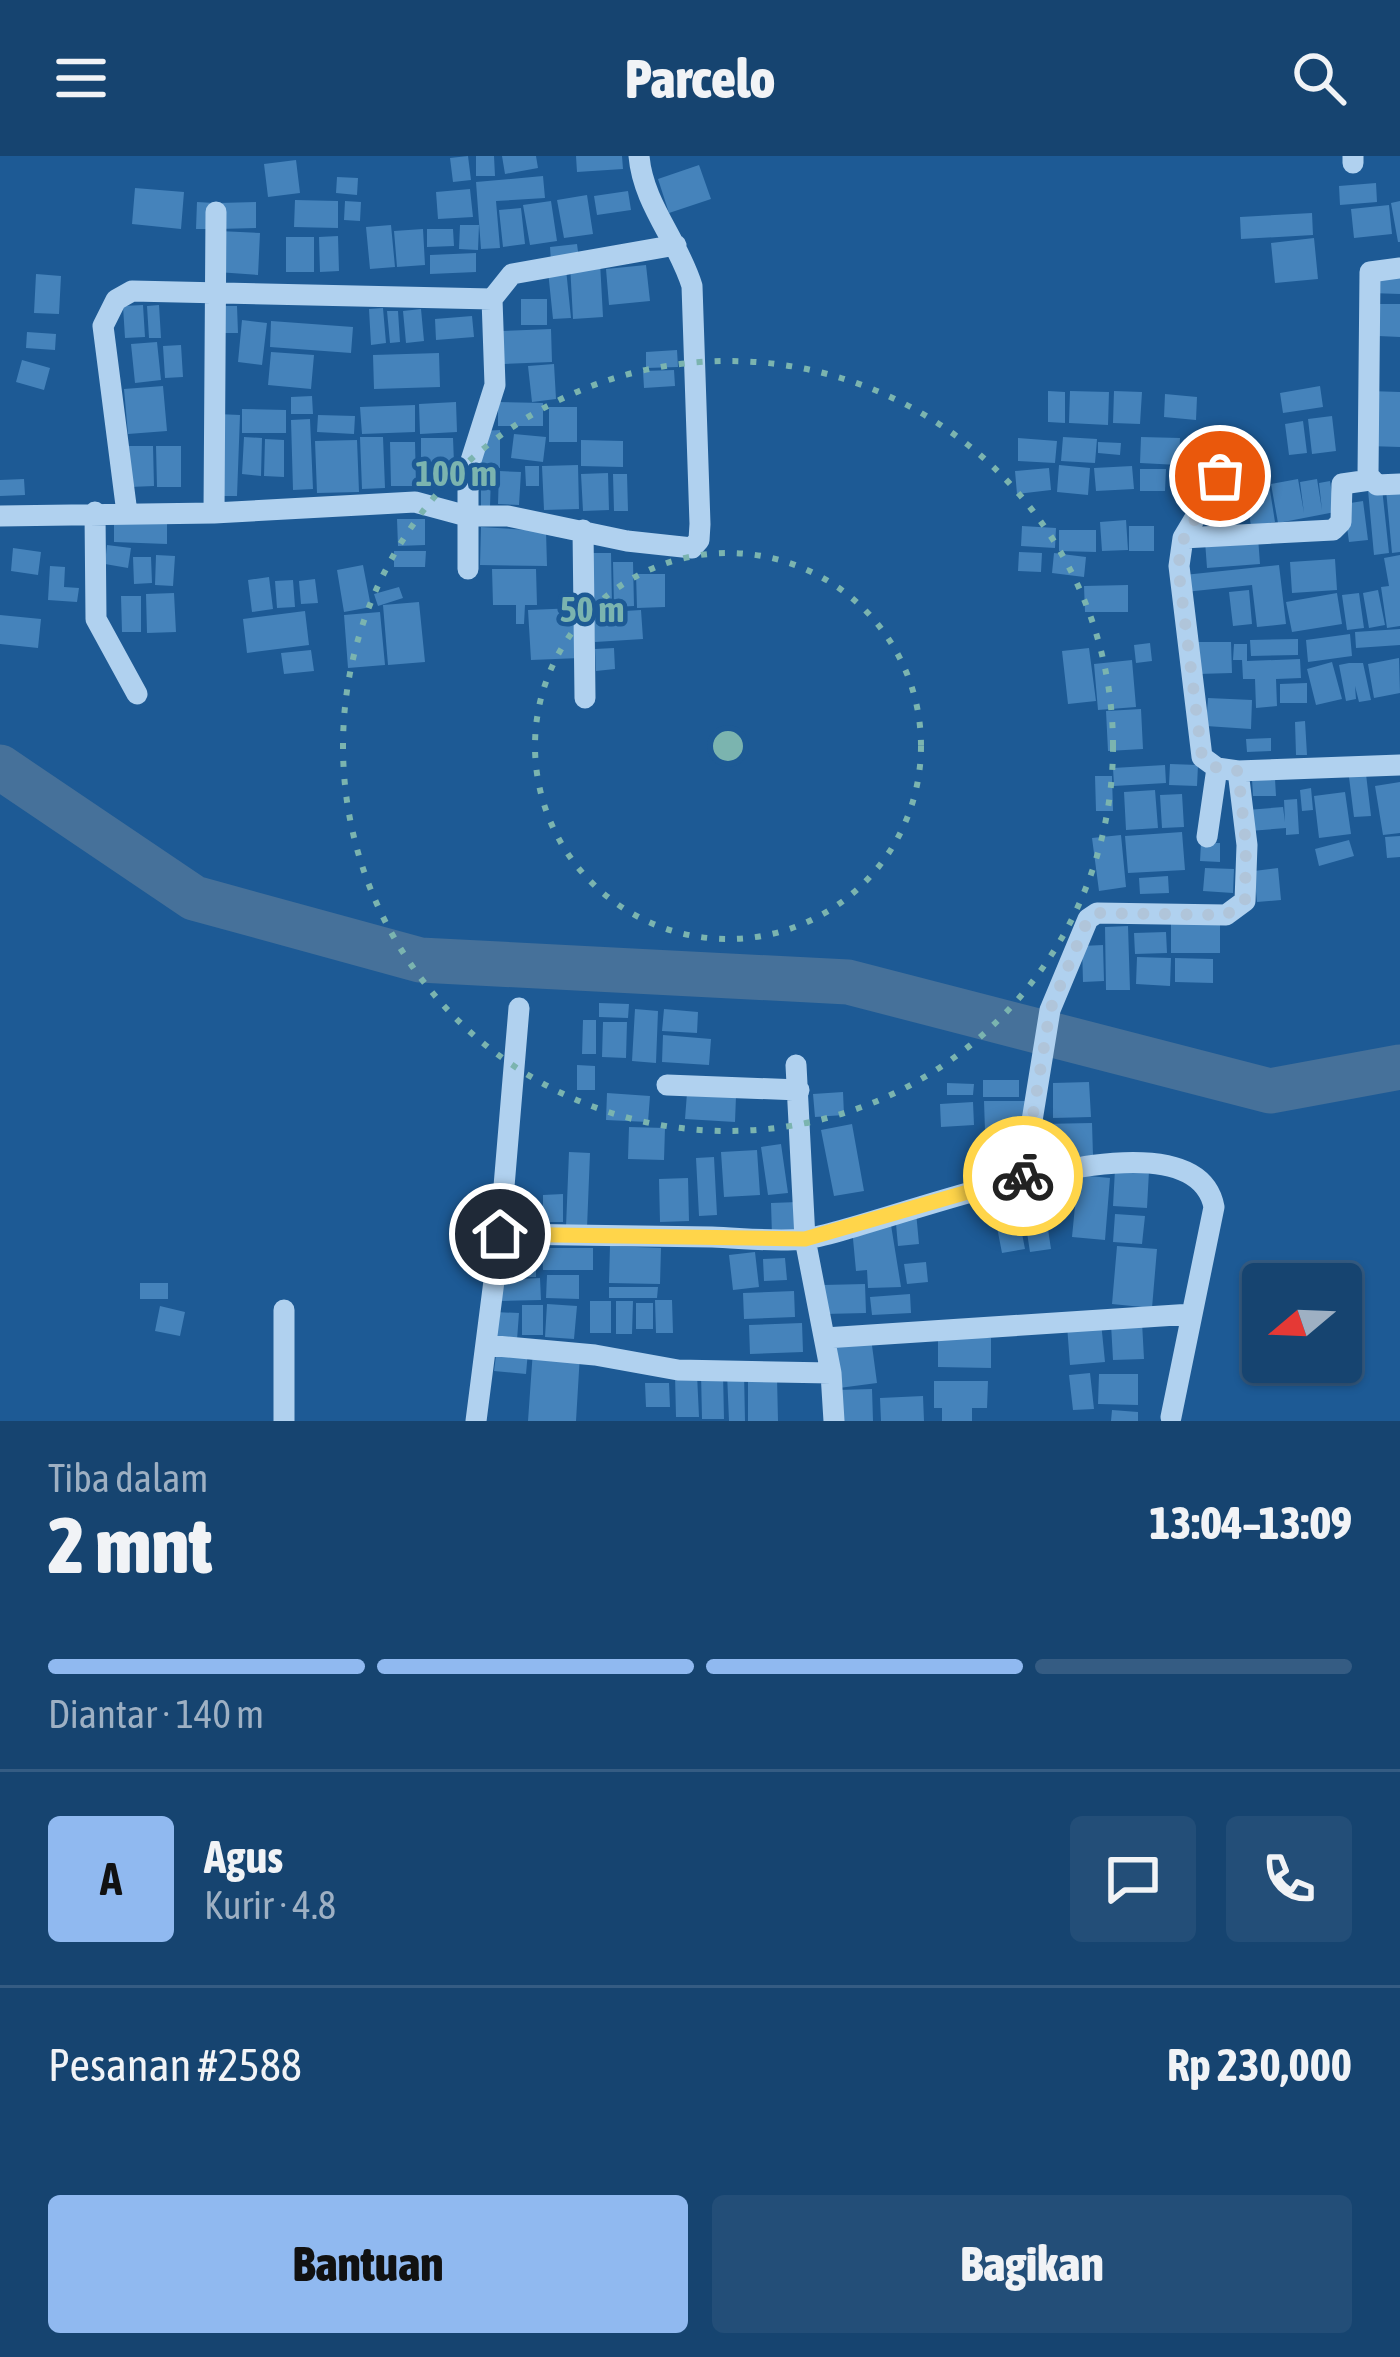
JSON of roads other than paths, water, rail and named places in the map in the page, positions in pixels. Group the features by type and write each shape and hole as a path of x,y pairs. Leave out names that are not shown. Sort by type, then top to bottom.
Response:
{"street":[{"path":"0,516 214,513 415,502 467,515 508,516 692,548 700,540 692,286 676,245 647,194 639,156"},
{"path":"214,513 216,212"},
{"path":"468,569 469,470 495,385 492,298 512,274 676,245"},
{"path":"1370,480 1368,280 1378,267 1400,268"},
{"path":"127,513 106,312 132,291 492,298"},
{"path":"1220,476 1184,538 1178,566 1202,757 1228,769 1400,765"},
{"path":"1184,538 1337,528 1342,484 1370,480 1400,484"},
{"path":"95,512 96,619 137,694"},
{"path":"583,530 585,698"},
{"path":"1207,837 1228,769"},
{"path":"1023,1176 1050,1010 1091,916 1226,915 1241,908 1246,845 1228,769"},
{"path":"476,1421 500,1234 519,1008"},
{"path":"796,1065 805,1239 831,1373 834,1421"},
{"path":"668,1085 799,1090"},
{"path":"500,1234 805,1239 1023,1176 1164,1165 1197,1177 1210,1189 1214,1207 1171,1417"},
{"path":"284,1310 284,1421"},
{"path":"825,1338 1192,1314"},
{"path":"486,1345 595,1355 679,1370 831,1373"}],"waterway":[{"path":"0,767 194,898 420,960 848,982 1270,1091 1400,1067"}]}
